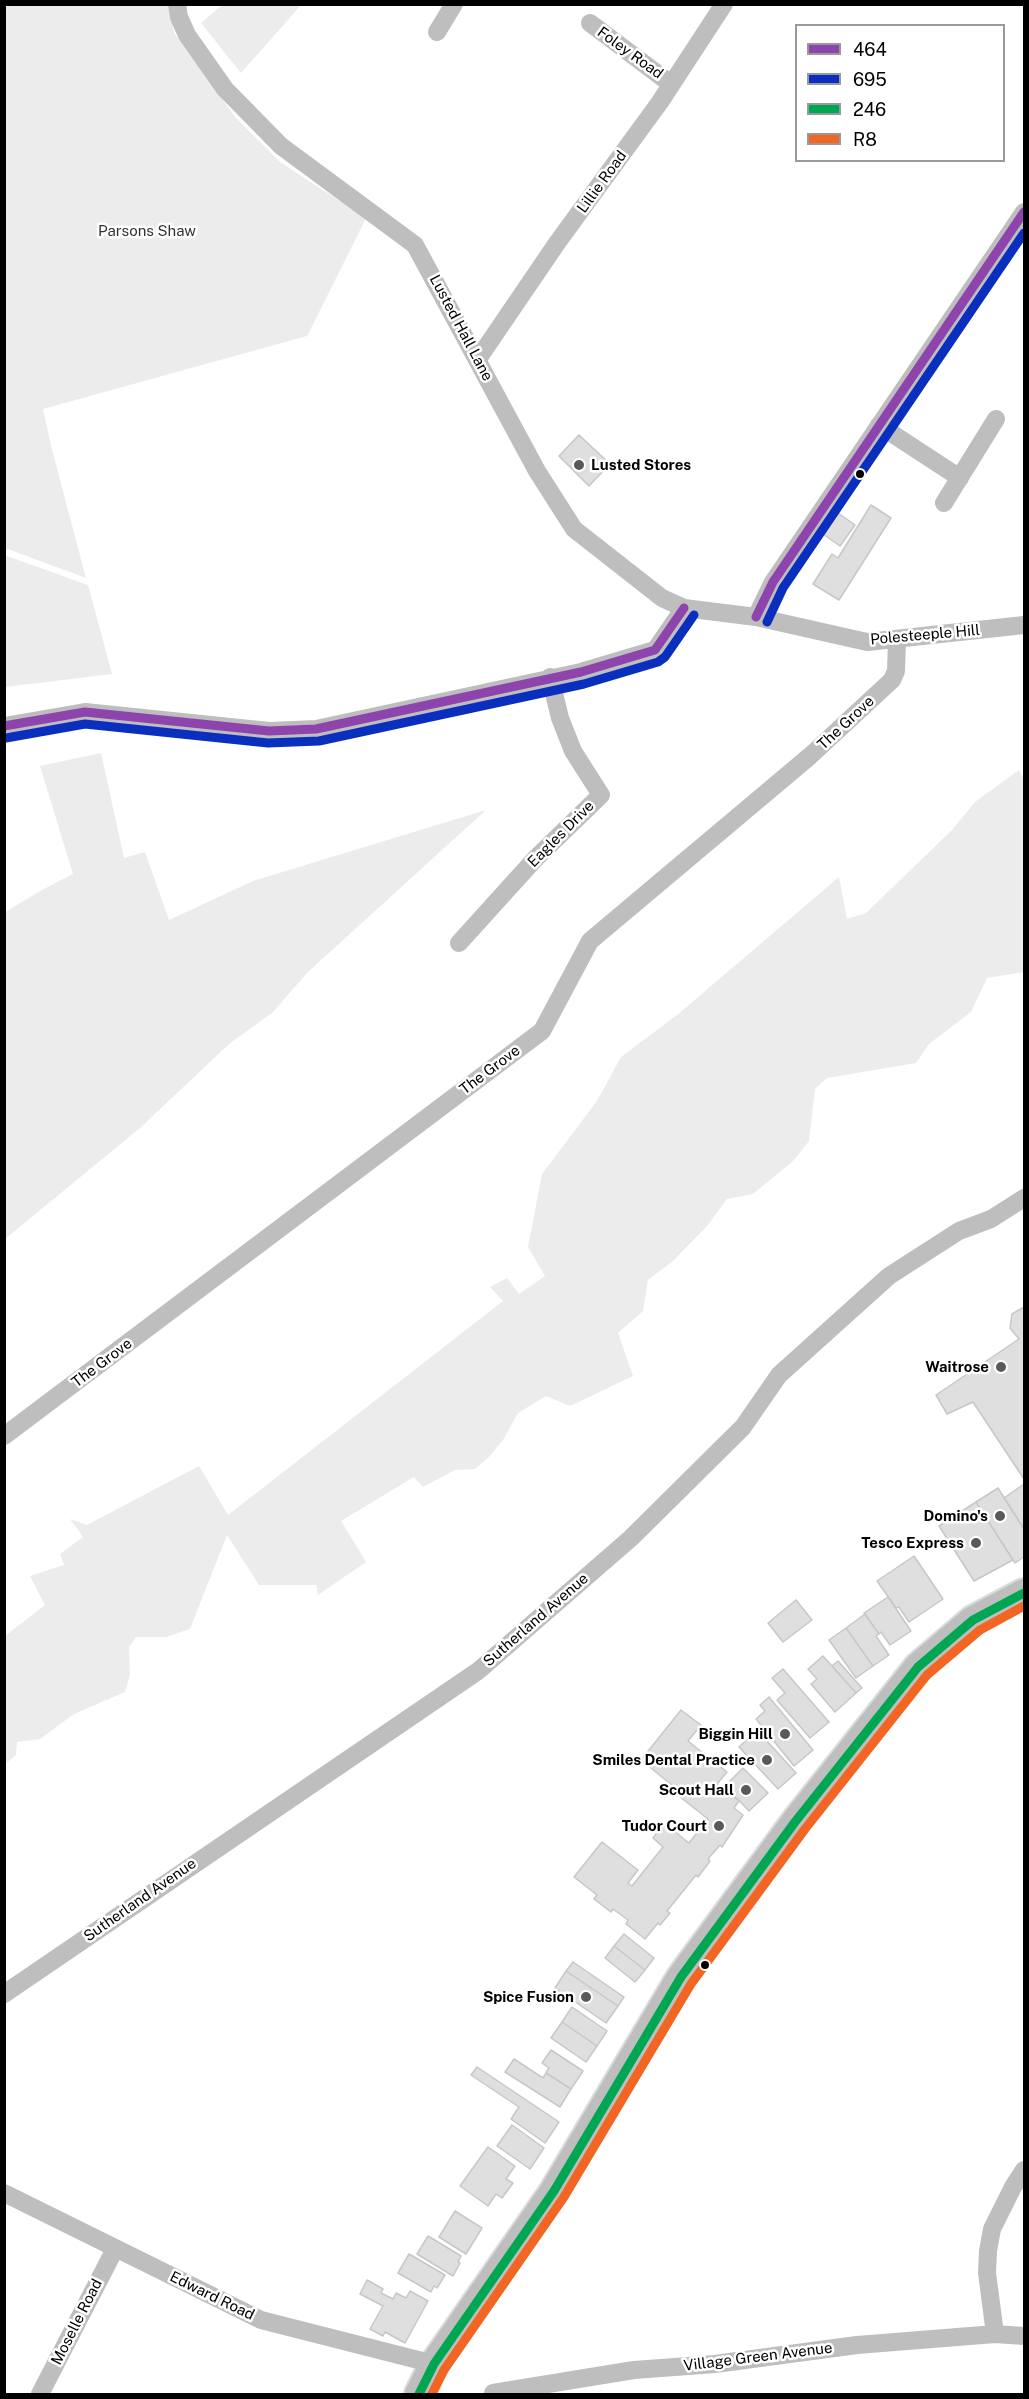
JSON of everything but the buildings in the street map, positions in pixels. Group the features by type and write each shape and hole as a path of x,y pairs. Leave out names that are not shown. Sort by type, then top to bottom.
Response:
{"main road":[{"path":"419,2394 434,2364 554,2191 681,1977 808,1805 918,1667 973,1620 1024,1593"}],"street":[{"name":"Lusted Hall Lane","path":"177,4 179,17 187,35 225,89 281,146 415,245 537,471 574,529 662,598 684,608 756,617"},
{"path":"437,32 454,4"},
{"name":"Lillie Road","path":"478,358 671,84 724,4"},
{"name":"Foley Road","path":"590,23 671,84"},
{"path":"756,617 772,582 1024,212"},
{"path":"944,503 996,419"},
{"path":"879,425 960,478"},
{"path":"4,726 85,712 269,731 316,729 581,672 655,650 684,608"},
{"path":"1018,626 1024,614"},
{"name":"Polesteeple Hill","path":"756,617 867,642 1018,626"},
{"name":"The Grove","path":"4,1436 542,1031 590,940 810,756 892,680 896,670 897,640"},
{"name":"Eagles Drive","path":"459,943 535,859 601,795 573,751 560,718 550,677"},
{"name":"Sutherland Avenue","path":"4,1994 478,1671 631,1538 743,1427 779,1376 889,1276 958,1232 991,1219 1024,1198"},
{"path":"995,2334 987,2273 988,2251 992,2229 1024,2170"},
{"name":"Edward Road","path":"4,2193 261,2320 434,2364"},
{"name":"Moselle Road","path":"40,2394 115,2249"},
{"name":"Village Green Avenue","path":"493,2393 634,2370 715,2364 857,2345 995,2334 1024,2336"}],"green space":[{"name":"Parsons Shaw","path":"4,5 170,5 174,33 236,118 280,162 366,218 307,336 43,409 86,578 5,548"},
{"path":"222,5 301,5 241,73 201,23"},
{"path":"4,555 88,585 112,674 5,687"},
{"path":"101,753 124,858 145,852 169,920 253,881 486,810 308,972 272,1013 229,1044 140,1128 5,1239 5,912 73,874 40,766"},
{"path":"1019,770 1024,780 1024,972 987,978 971,1012 929,1044 916,1063 827,1078 815,1089 809,1141 793,1161 753,1194 727,1199 707,1226 673,1261 648,1280 643,1311 618,1333 633,1376 570,1406 546,1396 518,1413 503,1440 475,1469 455,1470 423,1487 414,1477 341,1521 366,1562 318,1595 316,1585 259,1585 227,1535 190,1629 166,1637 136,1637 129,1647 130,1674 125,1692 74,1714 40,1739 17,1742 16,1755 5,1764 5,1636 45,1605 30,1576 64,1565 60,1554 83,1537 70,1519 87,1525 199,1466 228,1515 503,1301 490,1287 507,1278 519,1294 545,1276 528,1247 542,1174 597,1101 621,1057 677,1015 839,877 847,919 866,913 952,830 975,802"}],"transit line":[{"name":"464","path":"756,617 773,582 1024,212"},
{"name":"695","path":"767,622 783,588 1024,233"},
{"name":"464","path":"4,726 85,712 269,731 316,729 581,672 655,650 684,608"},
{"name":"695","path":"6,738 85,724 268,743 319,741 584,684 658,662 665,657 694,615"},
{"name":"246","path":"419,2394 434,2364 554,2191 681,1977 795,1822 918,1667 973,1620 1024,1593"},
{"name":"R8","path":"432,2394 444,2370 564,2197 691,1984 805,1829 927,1675 980,1630 1024,1606"}],"place":[{"name":"Lusted Stores","path":"579,465"},
{"name":"Waitrose","path":"1001,1367"},
{"name":"Domino's","path":"1000,1516"},
{"name":"Tesco Express","path":"976,1543"},
{"name":"Biggin Hill","path":"785,1734"},
{"name":"Smiles Dental Practice","path":"767,1760"},
{"name":"Scout Hall","path":"746,1790"},
{"name":"Tudor Court","path":"719,1826"},
{"name":"Spice Fusion","path":"586,1997"}]}
